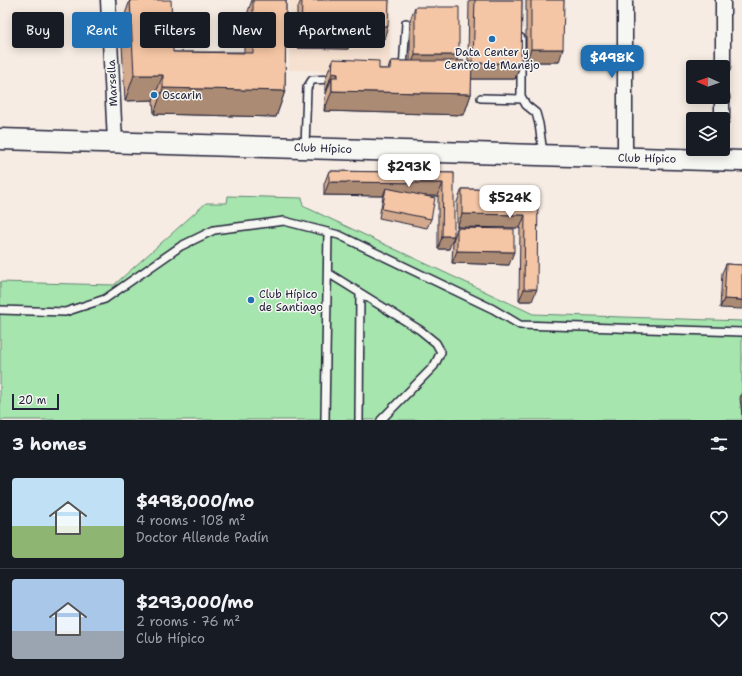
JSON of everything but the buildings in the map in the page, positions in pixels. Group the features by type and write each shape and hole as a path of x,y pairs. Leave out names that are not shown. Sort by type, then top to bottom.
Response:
{"main road":[{"name":"Club Hípico","path":"0,139 625,158 686,155"},
{"name":"Club Hípico","path":"728,156 742,161"}],"street":[{"name":"Marsella","path":"108,0 116,142"},
{"path":"625,0 625,158"},
{"path":"722,60 723,0"}],"lane":[{"path":"402,78 406,23"},
{"path":"521,30 522,99"},
{"path":"305,148 307,88 309,84 312,80 319,78 341,79"},
{"path":"481,98 522,99 536,113 543,156"},
{"path":"0,310 65,312 105,299 182,246 214,230 284,222 339,235 486,305 520,325 742,332"},
{"path":"325,420 328,232"},
{"path":"328,273 420,330 436,343 441,352 434,366 381,420"},
{"path":"359,420 360,293"}],"shaded area":[{"path":"241,0 391,0 390,72 289,70 289,48 385,48 385,12 289,12 289,1"}],"green space":[{"name":"Club Hípico de Santiago","path":"228,196 302,198 303,206 533,314 742,321 742,420 0,420 0,282 114,285 206,203 227,203"}],"place":[{"name":"Data Center y Centro de Manejo","path":"492,39"},
{"name":"Oscarin","path":"154,95"},
{"name":"Club Hípico de Santiago","path":"251,300"}]}
